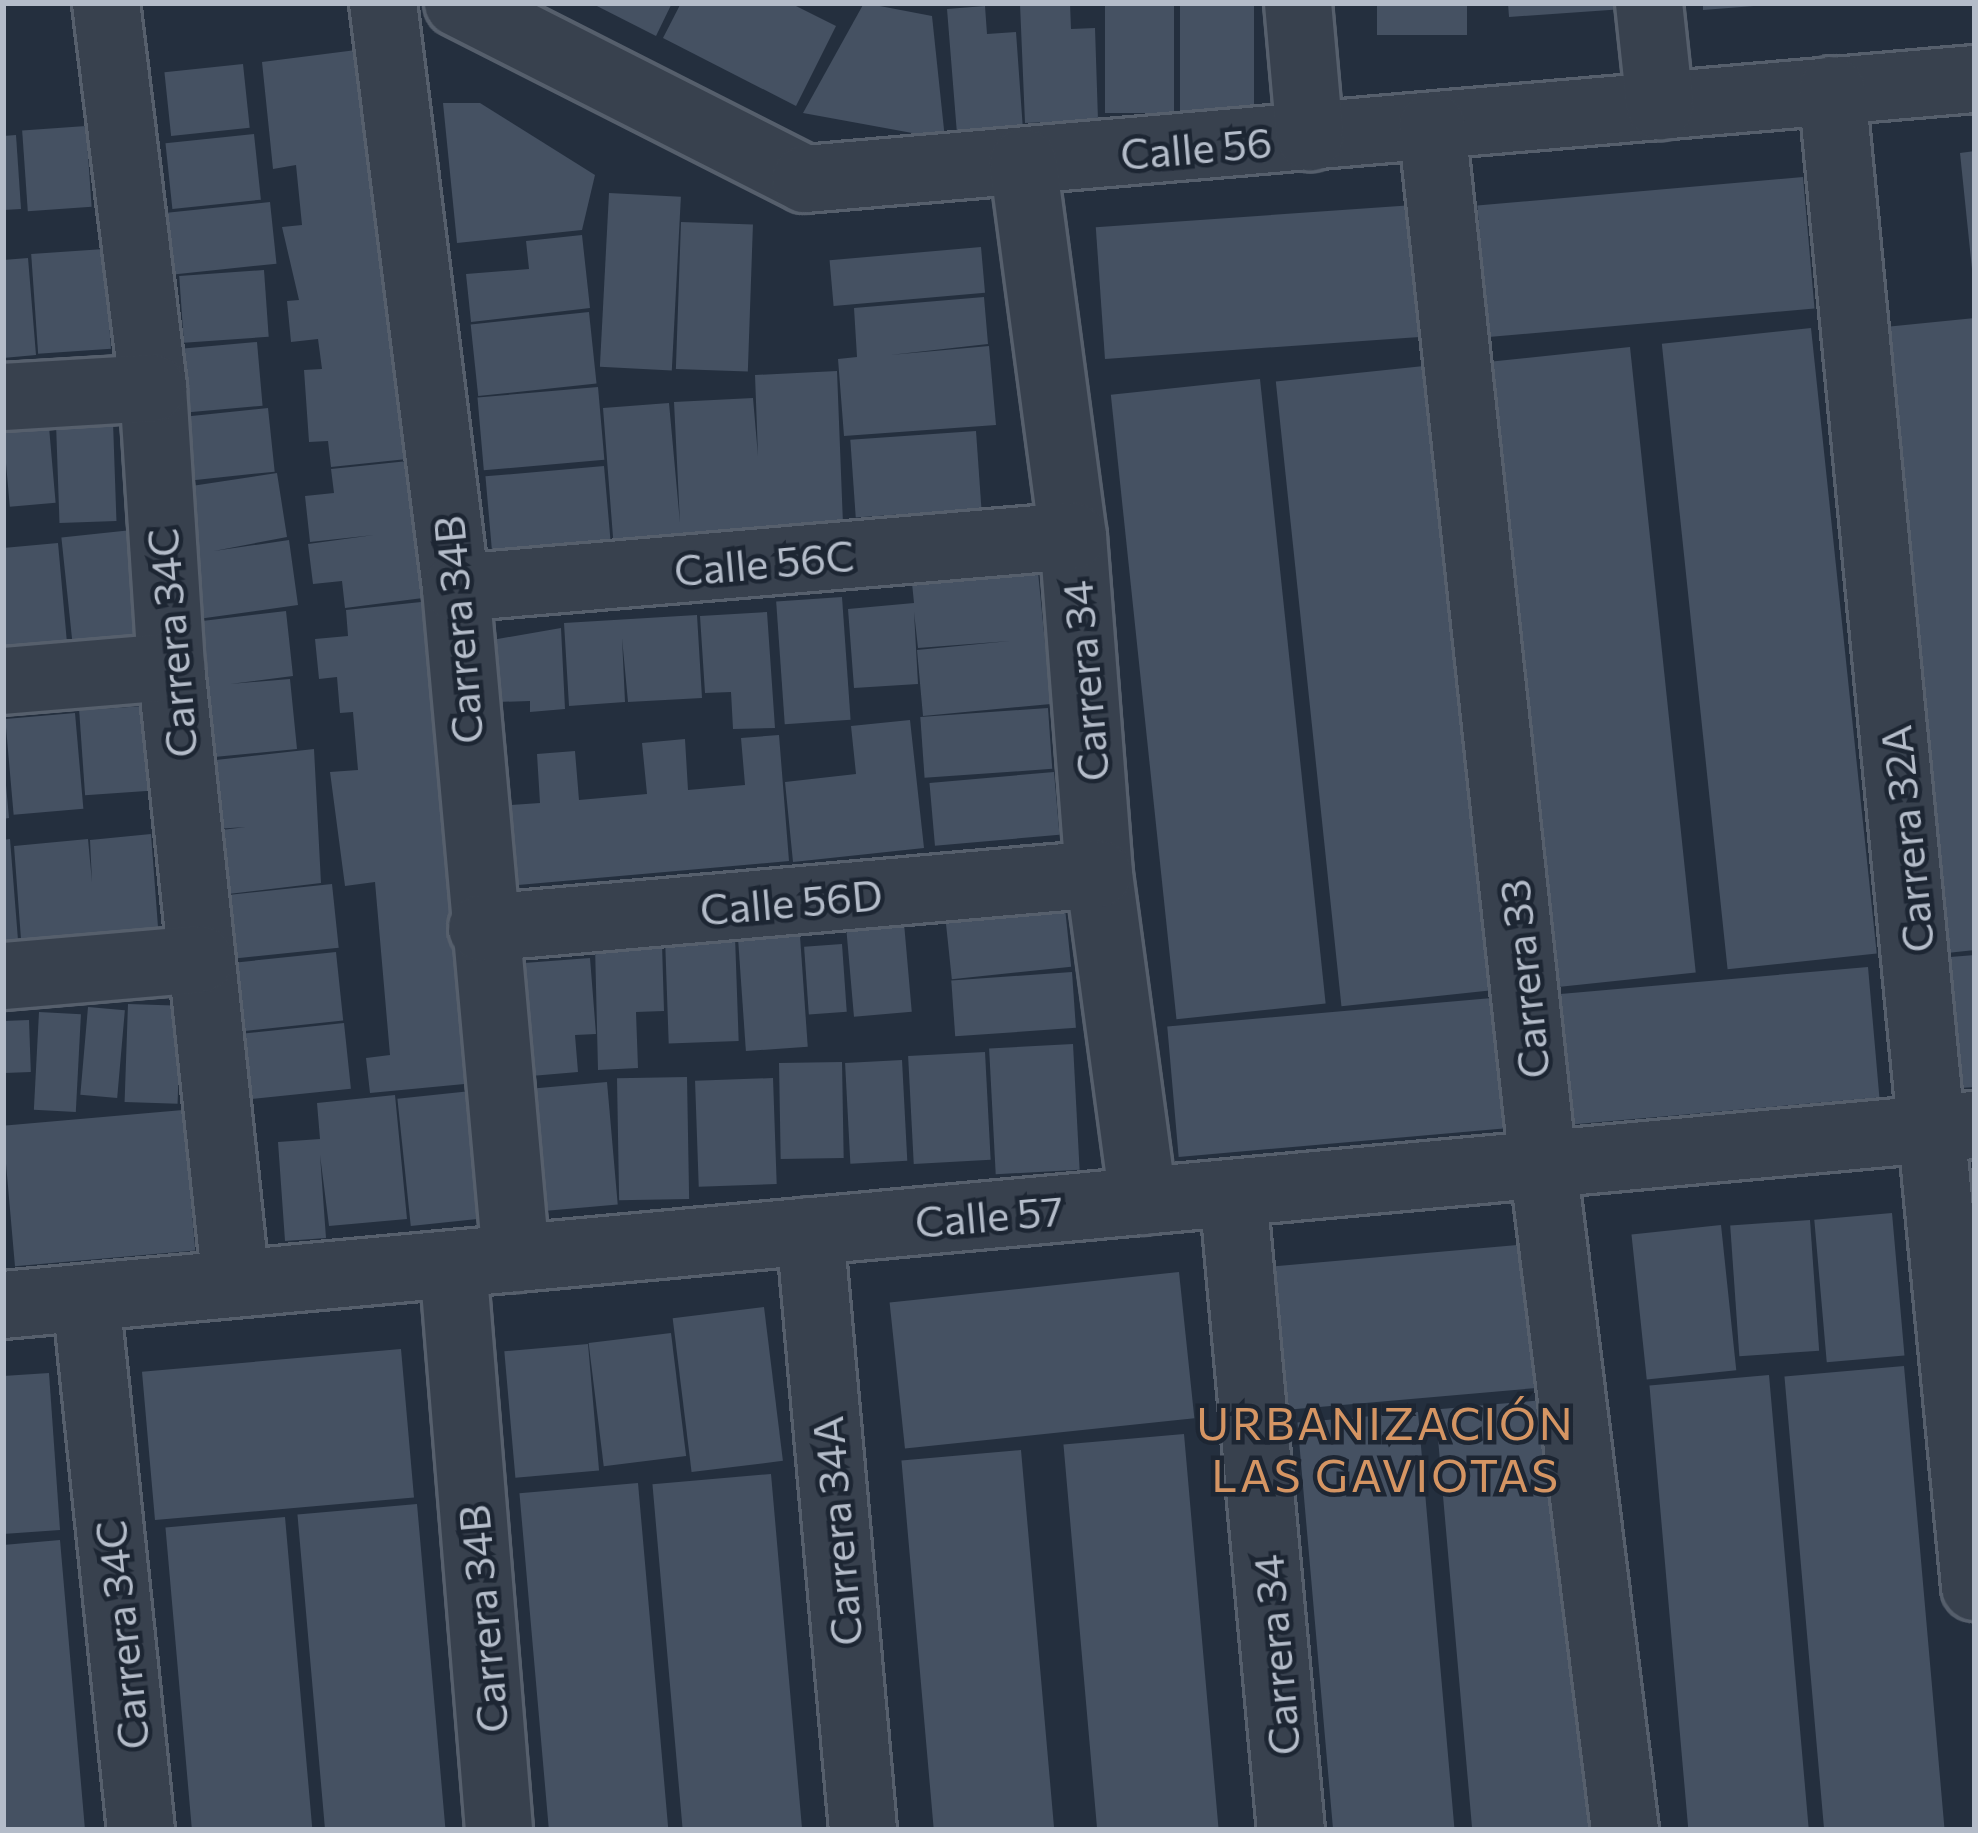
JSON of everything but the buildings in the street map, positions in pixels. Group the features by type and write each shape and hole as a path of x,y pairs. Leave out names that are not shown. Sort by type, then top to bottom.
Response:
{"street":[{"name":"Carrera 34C","path":"106,3 153,388 171,667 236,1284"},
{"name":"Carrera 34B","path":"383,3 456,588 482,928 484,1261 499,1830"},
{"name":"Calle 56","path":"458,3 805,179 1975,79"},
{"path":"1298,3 1310,136"},
{"path":"1649,3 1660,106"},
{"name":"Carrera 32A","path":"1832,90 1955,1127 1975,1587"},
{"name":"Carrera 33","path":"1432,126 1543,1164 1625,1830"},
{"name":"Carrera 34","path":"1024,162 1072,536 1099,874 1143,1201"},
{"path":"3,398 153,388"},
{"name":"Calle 56C","path":"456,588 1072,536"},
{"path":"3,681 171,667"},
{"name":"Calle 56D","path":"482,928 1099,874"},
{"path":"3,976 200,959"},
{"name":"Calle 57","path":"3,1305 1955,1127"},
{"name":"Carrera 34","path":"1233,1193 1292,1830"},
{"name":"Carrera 34A","path":"810,1231 862,1830"},
{"name":"Carrera 34C","path":"86,1298 141,1830"}],"district":[{"name":"URBANIZACIÓN LAS GAVIOTAS","path":"1386,1448"}]}
